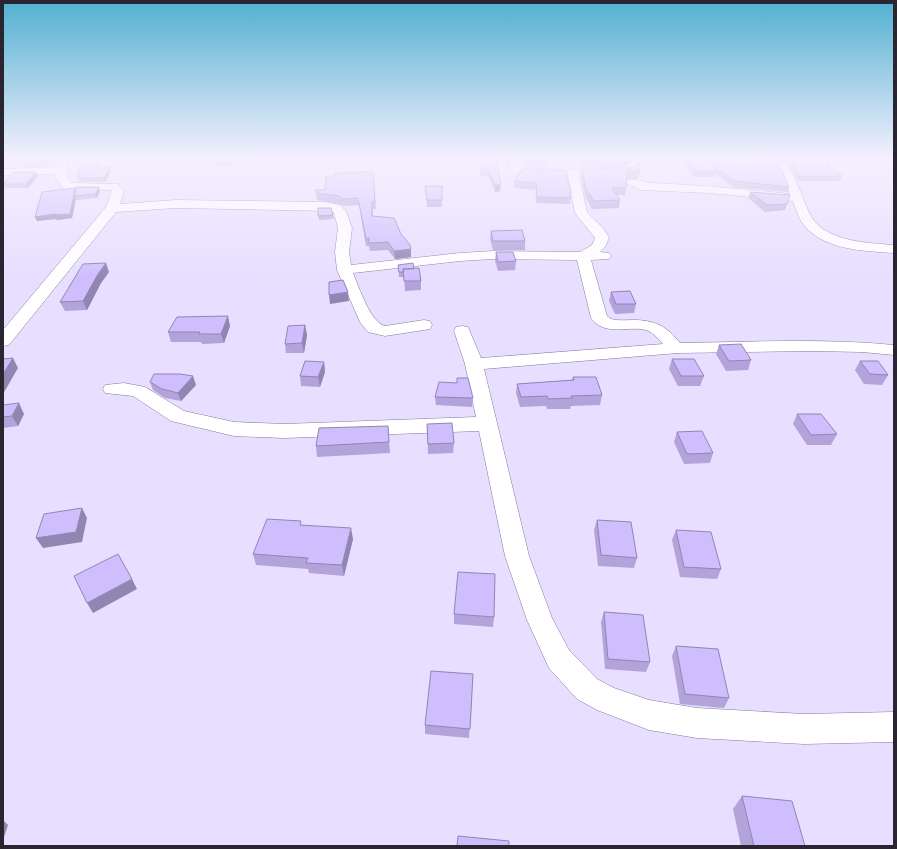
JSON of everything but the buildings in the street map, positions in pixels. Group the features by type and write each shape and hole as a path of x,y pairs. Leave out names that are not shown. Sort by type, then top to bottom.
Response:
{"street":[{"path":"3,341 112,208 115,199"},
{"path":"308,199 308,206"},
{"path":"575,199 581,213 599,232 602,238 598,247 592,252 583,256"},
{"path":"797,199 811,225 826,236 856,245 894,249"},
{"path":"112,208 176,204 332,207 340,211 345,228 342,252 344,270 366,319 374,328 385,331 424,325"},
{"path":"344,270 493,255 604,256"},
{"path":"583,256 599,318 606,323 615,325 646,326 654,328 666,336 675,348"},
{"path":"462,332 474,364 517,556 540,620 559,659 587,689 607,700 649,715 697,723 804,729 894,727"},
{"path":"474,364 675,348 812,346 862,347 894,350"},
{"path":"112,389 138,391 178,416 234,429 284,431 450,424 487,424"}]}
